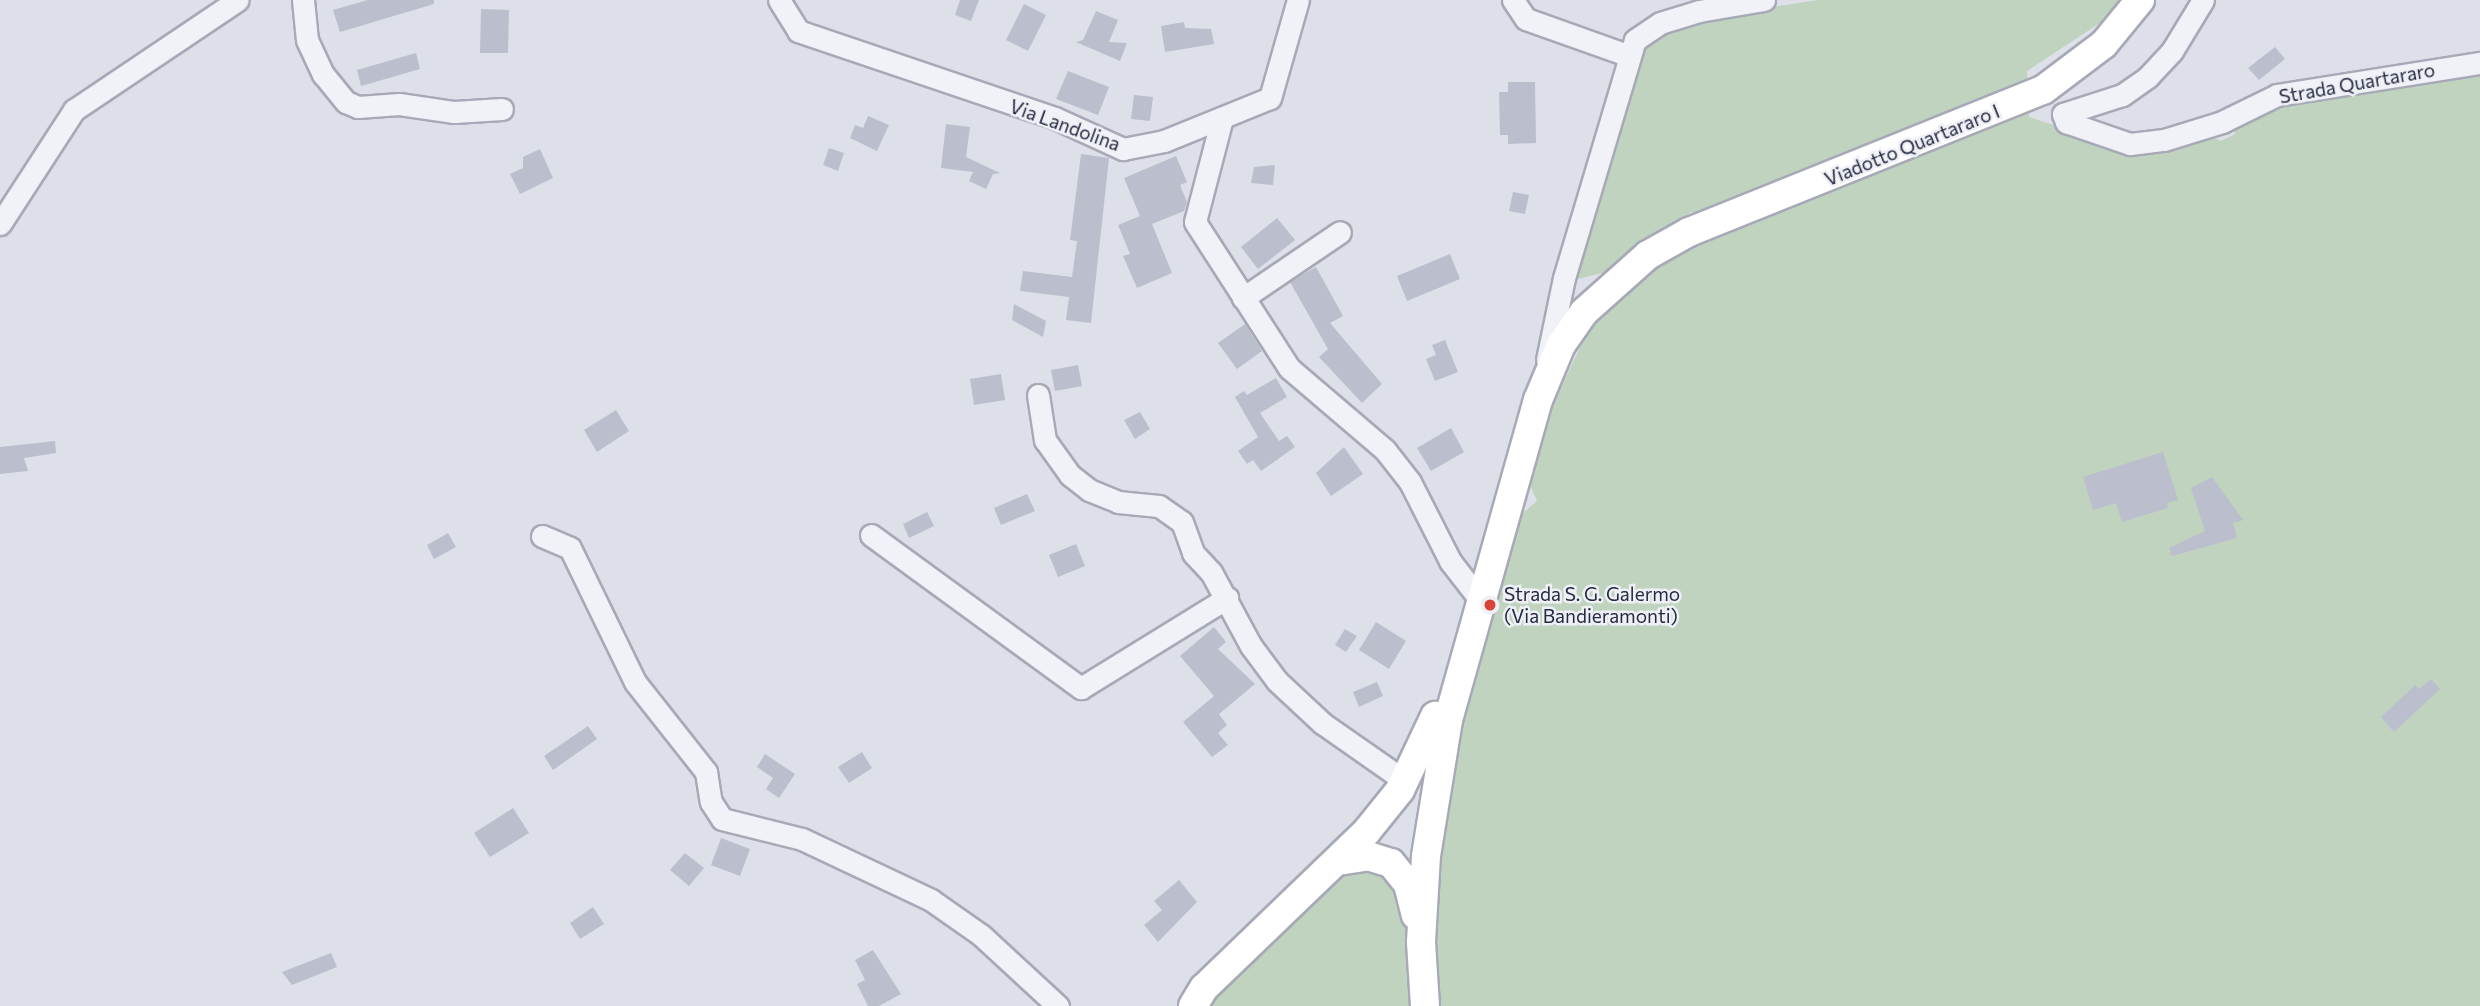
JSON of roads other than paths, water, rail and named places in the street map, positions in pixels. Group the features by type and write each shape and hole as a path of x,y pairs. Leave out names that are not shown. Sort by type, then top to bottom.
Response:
{"main road":[{"name":"Viadotto Quartararo I","path":"1421,942 1418,774 1479,608 1538,400 1561,345 1584,312 1648,255 1708,225 2009,106 2060,79 2104,44 2140,0"},
{"path":"1193,1006 1204,989 1338,861 1418,774"},
{"path":"1338,861 1368,856 1391,863 1401,872 1412,896 1421,942 1425,1006"}],"street":[{"path":"0,224 74,110 238,0"},
{"path":"303,0 307,40 323,74 346,102 358,107 399,104 454,112 502,109"},
{"name":"Via Landolina","path":"779,0 798,31 1055,118 1124,149 1164,141 1270,98 1298,0"},
{"path":"1513,0 1526,19 1628,55"},
{"path":"1538,400 1564,278 1628,55 1635,40 1660,23 1764,0"},
{"name":"Strada Quartararo","path":"2203,0 2172,51 2148,77 2122,95 2063,114 2066,122 2130,144 2164,140 2222,122 2277,95 2480,63"},
{"path":"1222,118 1195,222 1289,368 1385,450 1410,482 1450,561 1479,608"},
{"path":"1243,298 1340,232"},
{"path":"1038,395 1045,440 1070,475 1118,502 1167,510 1182,522 1193,553 1227,598 1251,646 1277,681 1322,723 1380,761 1418,774"},
{"path":"871,535 1081,688 1227,598"},
{"path":"542,536 569,548 635,682 706,772 711,802 722,818 802,839 931,900 981,935 1058,1006"}],"place":[{"name":"Strada S. G. Galermo (Via Bandieramonti)","path":"1490,605"}]}
